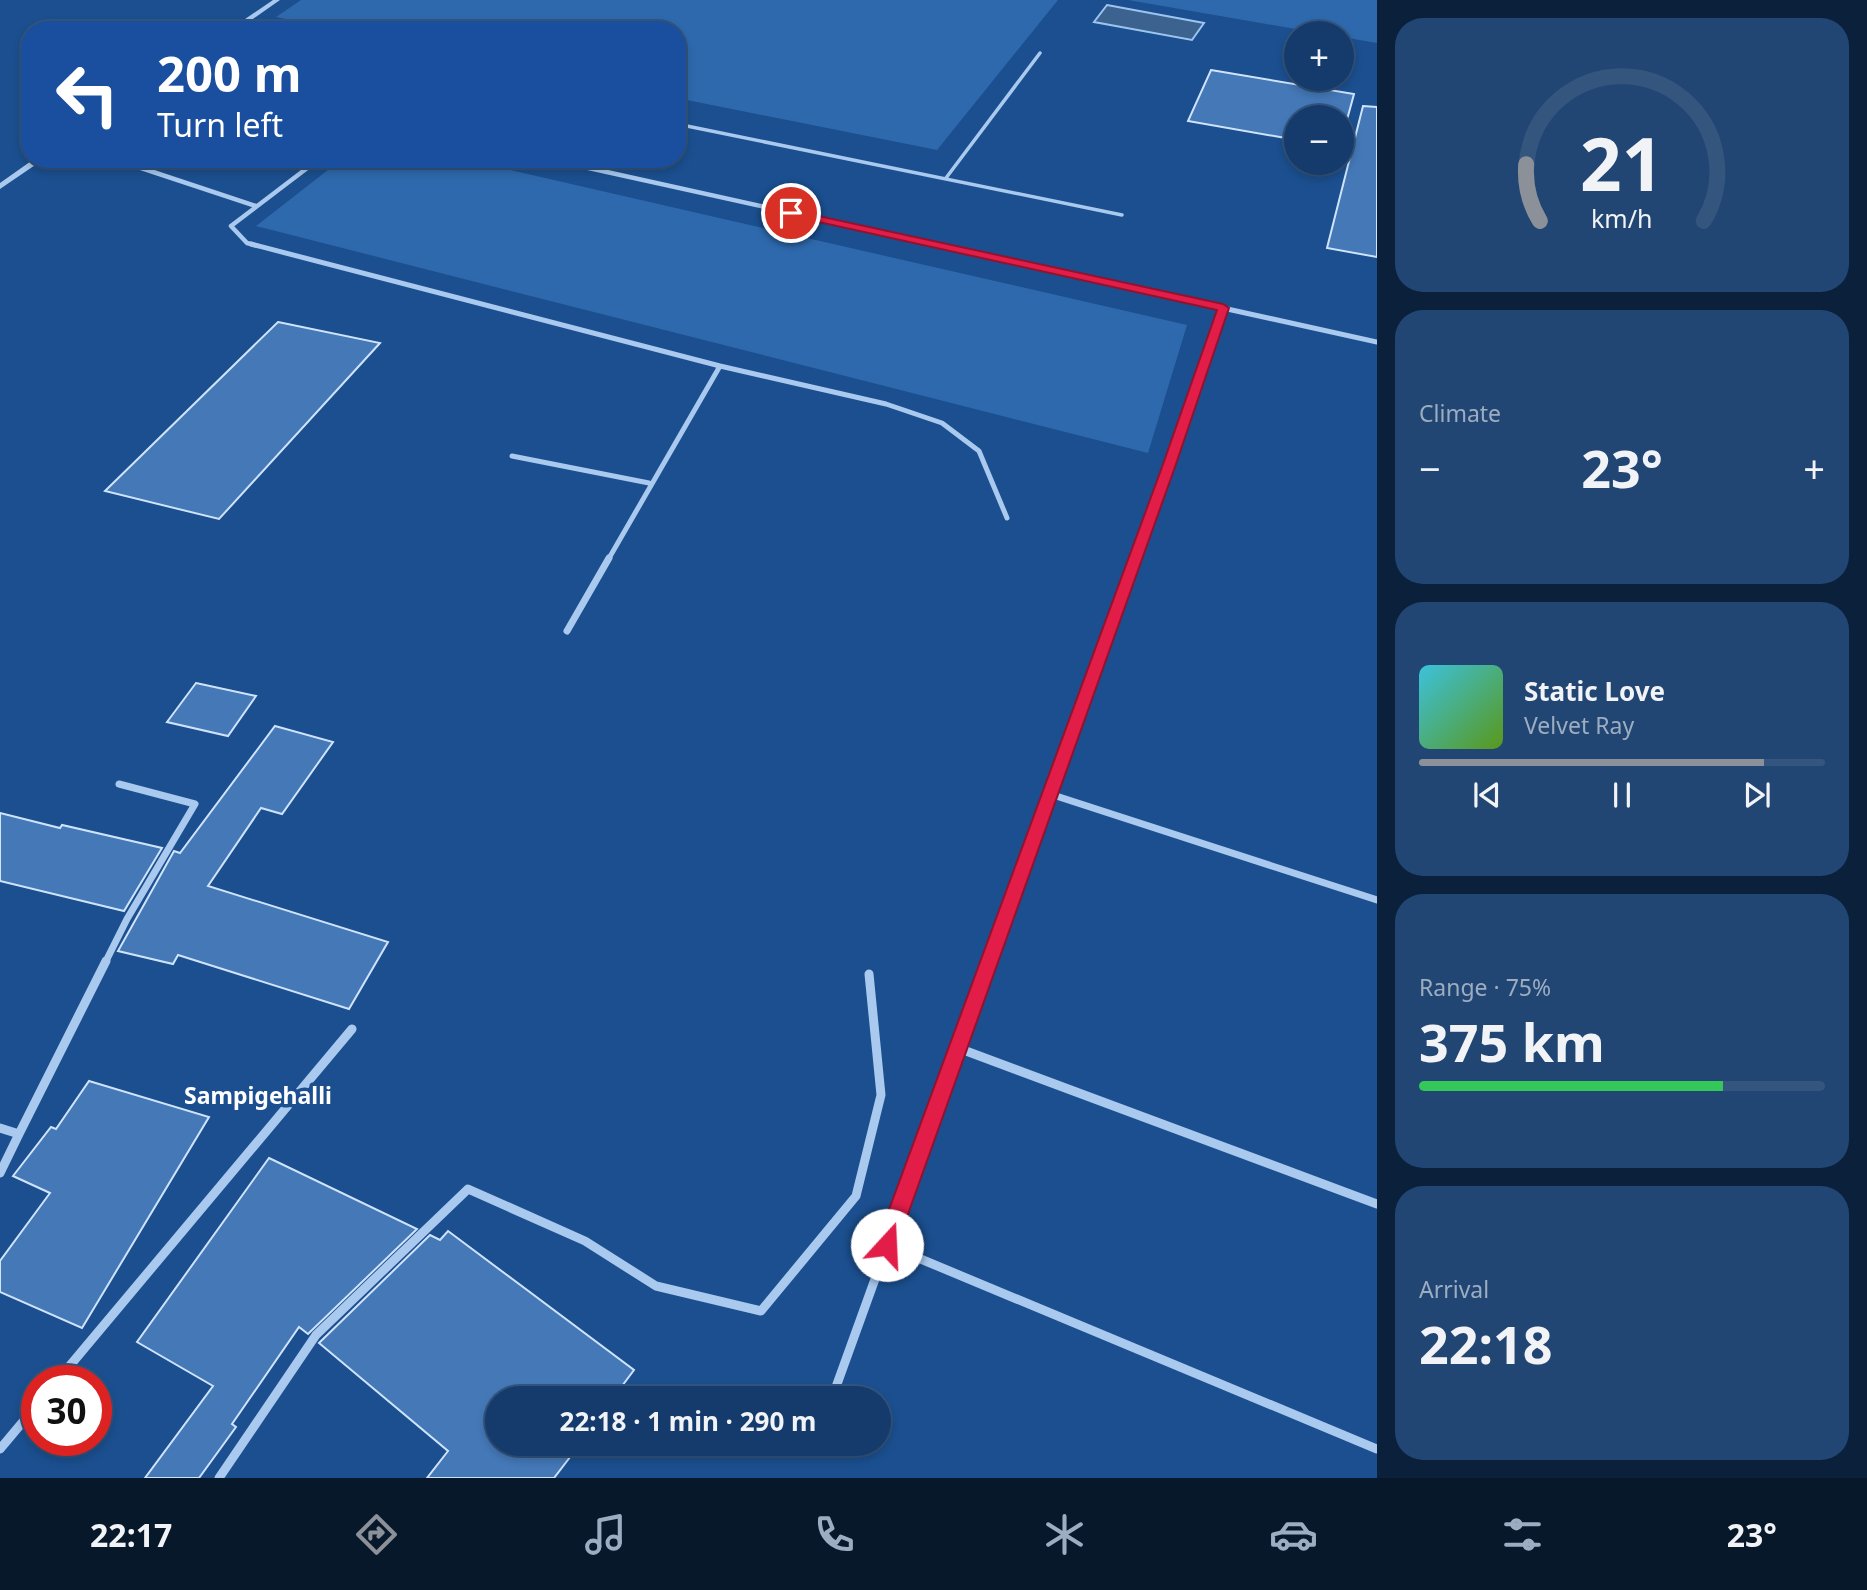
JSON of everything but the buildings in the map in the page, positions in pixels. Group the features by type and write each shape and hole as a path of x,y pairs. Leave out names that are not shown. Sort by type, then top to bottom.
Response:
{"street":[{"path":"245,21 276,0"},
{"path":"0,187 27,168"},
{"path":"141,168 256,206"},
{"path":"307,168 231,226 247,243 720,366 886,404 942,423 979,451 1007,518"},
{"path":"589,168 1377,342"},
{"path":"836,1386 1169,467 1223,308"},
{"path":"567,631 649,483 720,366"},
{"path":"512,456 649,483"},
{"path":"0,1173 127,919 195,804 119,783"},
{"path":"1050,794 1377,900"},
{"path":"219,1478 316,1335 468,1189 585,1241 656,1286 761,1311 856,1196 881,1095 869,974"},
{"path":"70,1365 352,1029"},
{"path":"958,1048 1377,1204"},
{"path":"0,1128 19,1134"},
{"path":"887,1245 1377,1449"},
{"path":"0,1449 21,1424"}],"lane":[{"path":"946,178 1040,53"},
{"path":"686,126 1122,215"}],"shaded area":[{"path":"301,0 1058,0 937,150 686,100 686,21 295,21 276,17"},
{"path":"1128,0 1377,0 1377,43 1354,39 1354,21 1284,21 1284,27"},
{"path":"1107,5 1204,23 1192,40 1094,22"},
{"path":"330,168 501,168 1187,325 1148,453 256,226"}],"district":[{"name":"Sampigehalli","path":"258,1095"}],"route":[{"path":"791,213 1223,308 1169,467 887,1245"}]}
